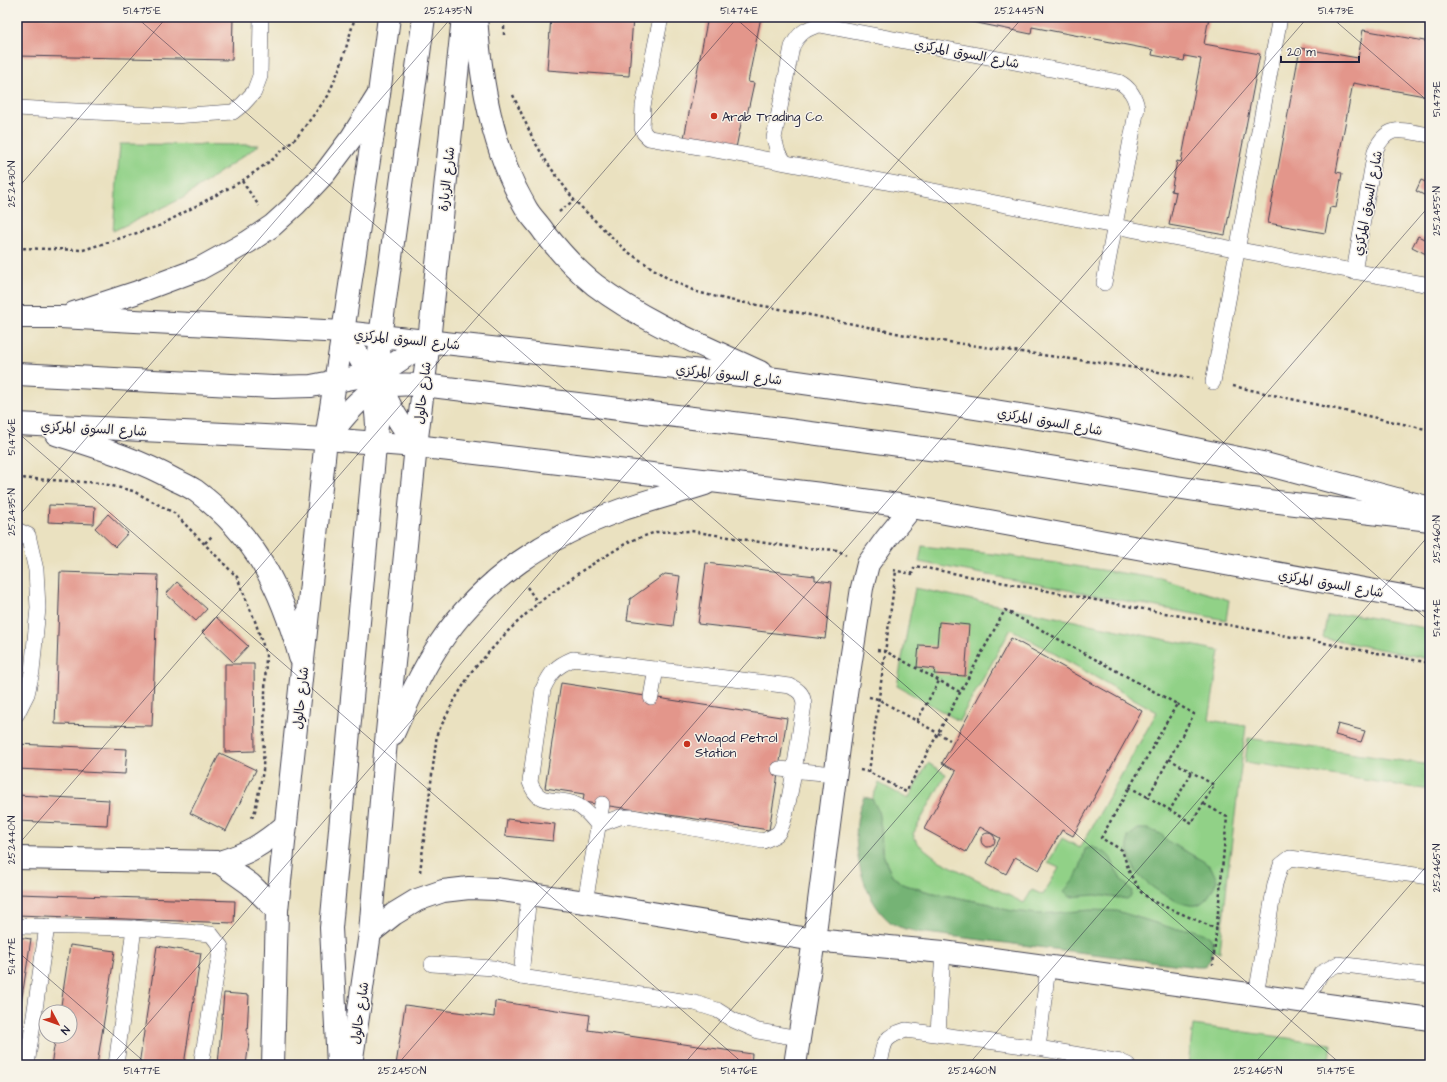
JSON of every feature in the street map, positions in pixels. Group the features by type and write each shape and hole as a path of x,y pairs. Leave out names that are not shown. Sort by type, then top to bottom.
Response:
{"main road":[{"path":"389,17 379,94 343,332 416,446"},
{"path":"338,1065 331,928 376,442 375,381 424,17"},
{"name":"شارع الزبارة","path":"428,341 463,17"},
{"path":"476,17 478,51 487,106 508,175 527,210 558,250 594,284 637,312 776,379"},
{"path":"60,317 136,293 199,269 248,242 272,226 295,205 325,173 352,137 379,94"},
{"name":"شارع السوق المركزي","path":"17,317 60,317 343,332 776,379 938,402 1076,424 1262,463 1430,508"},
{"name":"شارع حالول","path":"273,1065 277,910 304,667 326,439 343,332"},
{"path":"326,439 375,381 428,341"},
{"name":"شارع حالول","path":"351,1065 370,933 385,752 428,341"},
{"path":"17,374 273,387 311,386 335,382 375,381 424,385 750,425 966,454 1252,499 1430,520"},
{"path":"21,424 98,447 155,469 195,491 230,519 258,554 280,594 304,667"},
{"name":"شارع السوق المركزي","path":"21,424 376,442 821,494 912,507 1430,601"},
{"path":"385,752 412,691 441,642 468,607 512,567 536,550 620,510 712,482"},
{"path":"795,1065 814,940 852,646 862,588 868,564 912,507"},
{"path":"17,858 219,862 237,857 254,849 286,825"},
{"path":"219,862 250,884 277,910"},
{"path":"370,933 394,914 417,900 442,892 469,888 495,889 585,902 814,940 943,952 1048,968 1430,1019"}],"lane":[{"path":"17,108 173,116 233,112 254,92 260,76 261,17"},
{"name":"شارع السوق المركزي","path":"661,17 643,106 642,128 644,133 649,138 785,162 1237,251 1430,285"},
{"path":"1213,382 1280,17"},
{"name":"شارع السوق المركزي","path":"785,162 775,146 775,129 792,47 796,38 803,31 811,27 820,25 1119,82 1130,90 1136,101 1136,108 1104,283"},
{"name":"شارع السوق المركزي","path":"1354,272 1375,151 1380,140 1387,133 1395,130 1430,135"},
{"path":"17,530 28,535 36,570 38,608 32,672 27,694 17,714"},
{"path":"573,659 790,686 798,690 803,696 804,705 794,771 784,822 778,834 763,841 632,817 620,817 598,825 582,808 569,802 546,800 540,797 533,791 530,782 543,689 550,675 561,664 573,659"},
{"path":"651,697 656,669"},
{"path":"779,769 794,771 836,770"},
{"path":"585,902 602,804"},
{"path":"1256,995 1275,884 1281,865 1290,858 1430,877"},
{"path":"521,977 529,894"},
{"path":"17,926 134,928 211,934 221,947 201,1065"},
{"path":"27,1065 47,926"},
{"path":"116,1065 134,928"},
{"path":"938,1033 943,952"},
{"path":"432,964 494,968 521,977 695,1003 716,1010 733,1020 758,1030 799,1038"},
{"path":"1306,1002 1321,973 1338,964 1430,976"},
{"path":"1038,1048 1048,968"},
{"path":"880,1065 883,1045 892,1034 906,1030 938,1033 1038,1048 1121,1062 1128,1065"}],"path":[{"path":"17,248 83,250 159,226 242,181 272,159 297,137 328,96 342,62 356,17"},
{"path":"504,17 504,38"},
{"path":"512,94 548,164 574,200 625,250 666,278 697,292 729,300 786,310 920,338 1136,368 1213,382 1430,430"},
{"path":"17,478 100,484 133,491 174,513 238,577 266,654 263,771 255,811 250,823"},
{"path":"417,900 437,734 472,671 508,631 538,603 583,570 630,541 656,532 691,531 791,547 837,550 868,564 896,571 912,574 915,566 1430,663"},
{"path":"868,772 896,571"},
{"path":"836,770 868,772 906,792 1005,610 1194,714 1148,797"},
{"path":"852,646 885,651 960,692"},
{"path":"916,721 939,681"},
{"path":"846,693 878,699 950,740"},
{"path":"1177,704 1101,838 1122,850 1130,874 1142,892 1152,900 1216,930"},
{"path":"1129,787 1192,823 1214,785 1169,759"},
{"path":"1170,810 1192,772"},
{"path":"1204,804 1227,817 1211,989"}],"green space":[{"path":"120,144 259,145 183,198 113,231"},
{"path":"922,546 1010,556 1161,579 1229,600 1226,620 919,562"},
{"path":"915,588 1220,651 1209,720 1246,726 1220,952 998,923 1005,910 990,904 929,892 902,884 892,875 882,851 881,828 872,799 879,783 908,799 928,763 946,774 913,834 917,843 940,861 1024,903 1032,890 1043,895 1059,868 1048,863 1062,838 1080,848 1157,712 1011,629 959,721 897,686"},
{"path":"1352,614 1430,629 1430,659 1323,638 1327,617"},
{"path":"1248,738 1430,765 1430,790 1245,762"},
{"path":"864,797 872,799 878,810 881,828 882,851 892,875 902,884 929,892 990,904 1013,911 1039,914 1091,910 1117,911 1175,929 1189,929 1203,933 1210,937 1213,944 1210,960 1204,967 1197,967 918,932 896,925 889,921 879,910 870,896 863,880 857,845 857,827 859,811"},
{"path":"1138,829 1148,829 1161,834 1169,842 1211,867 1217,880 1209,895 1203,902 1196,905 1181,903 1164,895 1141,878 1131,860 1128,842 1128,837"},
{"path":"1091,847 1105,852 1111,858 1121,879 1132,891 1131,896 1127,899 1095,895 1070,897 1064,891 1073,881 1078,872 1085,849"},
{"path":"1193,1025 1331,1044 1328,1065 1188,1065"}],"building":[{"path":"17,17 233,17 232,60 17,56"},
{"path":"551,17 633,17 629,76 547,70"},
{"path":"708,17 761,17 748,82 754,83 747,115 743,114 736,148 684,138"},
{"path":"948,17 1209,17 1204,44 1260,54 1225,235 1169,225 1176,192 1171,191 1177,161 1181,162 1201,59 1185,56 1184,61 1152,55 1153,50 1032,27 1031,34"},
{"path":"1430,17 1430,22 1408,18"},
{"path":"1363,30 1430,42 1430,97 1353,83 1336,172 1342,173 1336,208 1330,207 1325,233 1268,223 1300,48 1358,58"},
{"path":"1421,180 1430,184 1430,198 1416,191"},
{"path":"1430,227 1430,256 1412,247 1418,236 1424,239"},
{"path":"49,505 95,507 94,524 48,522"},
{"path":"108,514 128,533 115,547 95,528"},
{"path":"706,563 815,576 815,580 832,582 825,639 698,624"},
{"path":"60,572 158,575 152,726 55,724"},
{"path":"665,574 680,576 673,626 627,620 630,599"},
{"path":"177,582 207,609 196,621 166,594"},
{"path":"216,617 248,646 233,662 202,632"},
{"path":"939,622 969,625 965,676 934,674 935,669 917,667 919,645 937,646"},
{"path":"1011,638 1142,711 1073,836 1062,830 1039,870 1015,857 1006,874 987,863 1000,838 980,827 966,852 924,829 956,771 942,763"},
{"path":"225,664 254,664 255,751 225,752"},
{"name":"Woqod Petrol Station","path":"561,683 787,718 769,830 583,802 584,794 545,788"},
{"path":"1338,724 1365,731 1361,742 1335,735"},
{"path":"17,744 127,749 125,774 17,769"},
{"path":"220,753 256,770 226,831 190,813"},
{"path":"17,795 109,800 107,825 17,821"},
{"path":"507,819 555,824 553,841 505,836"},
{"path":"988,833 993,835 995,840 993,845 988,847 983,845 981,840 983,835"},
{"path":"17,894 235,901 234,923 17,915"},
{"path":"17,937 31,939 18,1023 17,1023"},
{"path":"70,945 115,951 97,1065 51,1065 55,1044 78,1044 78,1004 61,1004"},
{"path":"157,946 201,953 184,1065 139,1065"},
{"path":"224,993 249,995 247,1033 249,1042 246,1065 218,1065"},
{"path":"495,1001 590,1015 588,1030 752,1054 751,1065 396,1065 405,1005 494,1017"}],"place":[{"name":"Arab Trading Co.","path":"714,116"},
{"name":"Woqod Petrol Station","path":"687,744"}]}
